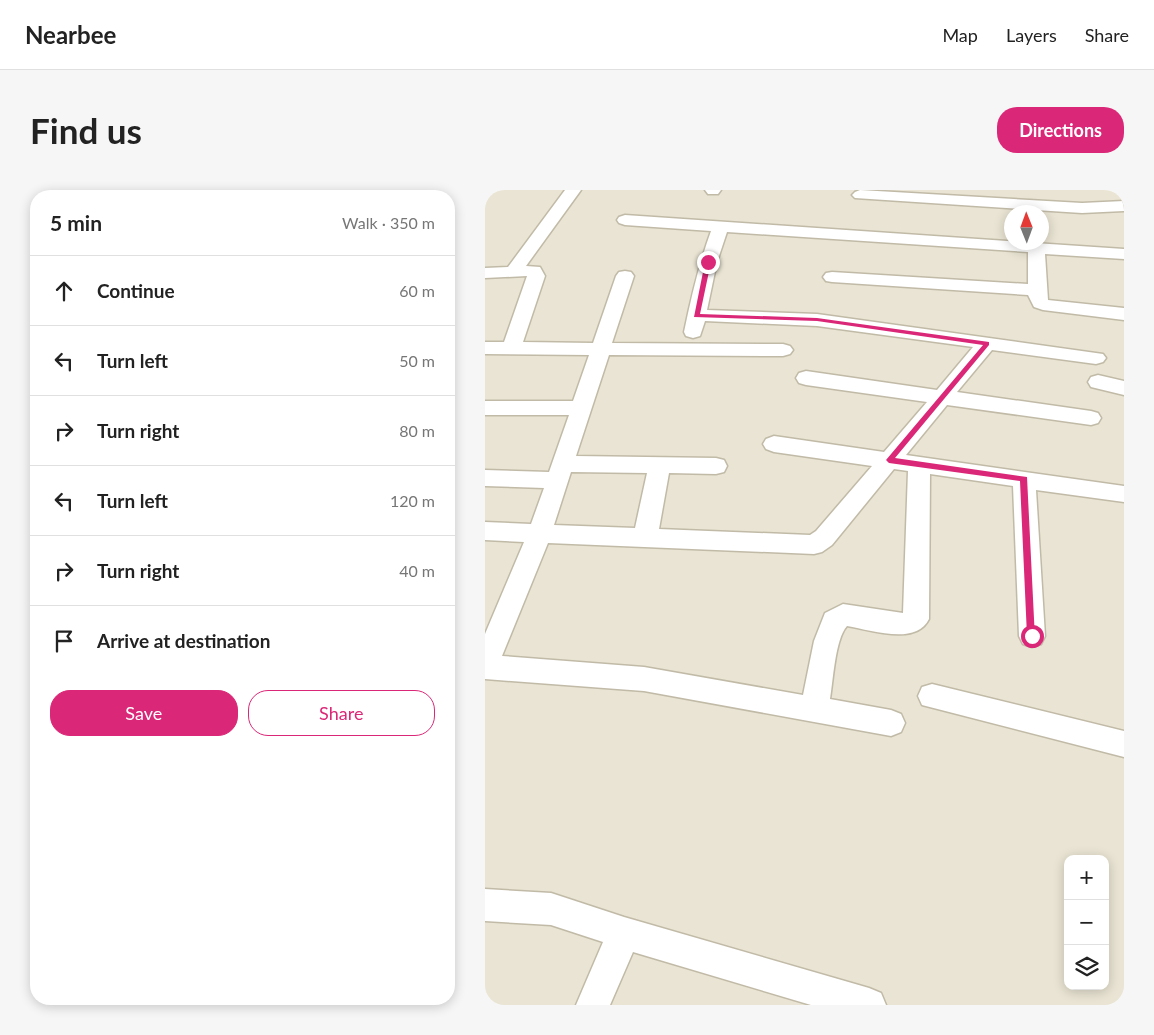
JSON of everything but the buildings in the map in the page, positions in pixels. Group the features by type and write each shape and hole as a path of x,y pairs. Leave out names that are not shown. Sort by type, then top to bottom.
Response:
{"street":[{"path":"513,272 573,190"},
{"path":"860,195 1082,208 1124,207"},
{"path":"625,220 1004,246"},
{"path":"690,349 708,262 720,227"},
{"path":"1049,249 1124,254"},
{"path":"1036,250 1037,290 1040,303 1049,306 1124,314"},
{"path":"485,273 534,271 536,276 511,348"},
{"path":"625,276 540,534 485,666 636,678 891,723"},
{"path":"832,277 1037,290"},
{"path":"696,316 817,320 1096,358"},
{"path":"485,531 814,545 824,538 987,343"},
{"path":"485,348 783,350"},
{"path":"806,378 1091,418"},
{"path":"1098,382 1124,388"},
{"path":"485,408 582,408"},
{"path":"774,444 1124,494"},
{"path":"814,709 827,641 834,621 843,615 903,624 909,624 916,619 919,464"},
{"path":"645,538 660,465"},
{"path":"485,478 660,465 716,466"},
{"path":"1024,479 1032,636"},
{"path":"932,696 1124,744"},
{"path":"485,905 551,908 624,933 869,1005"},
{"path":"593,1005 624,933"}],"shaded area":[{"path":"485,190 1124,190 1124,1005 485,1005"}],"route":[{"path":"708,262 696,316 817,320 987,343 889,460 1024,479 1032,636"}]}
